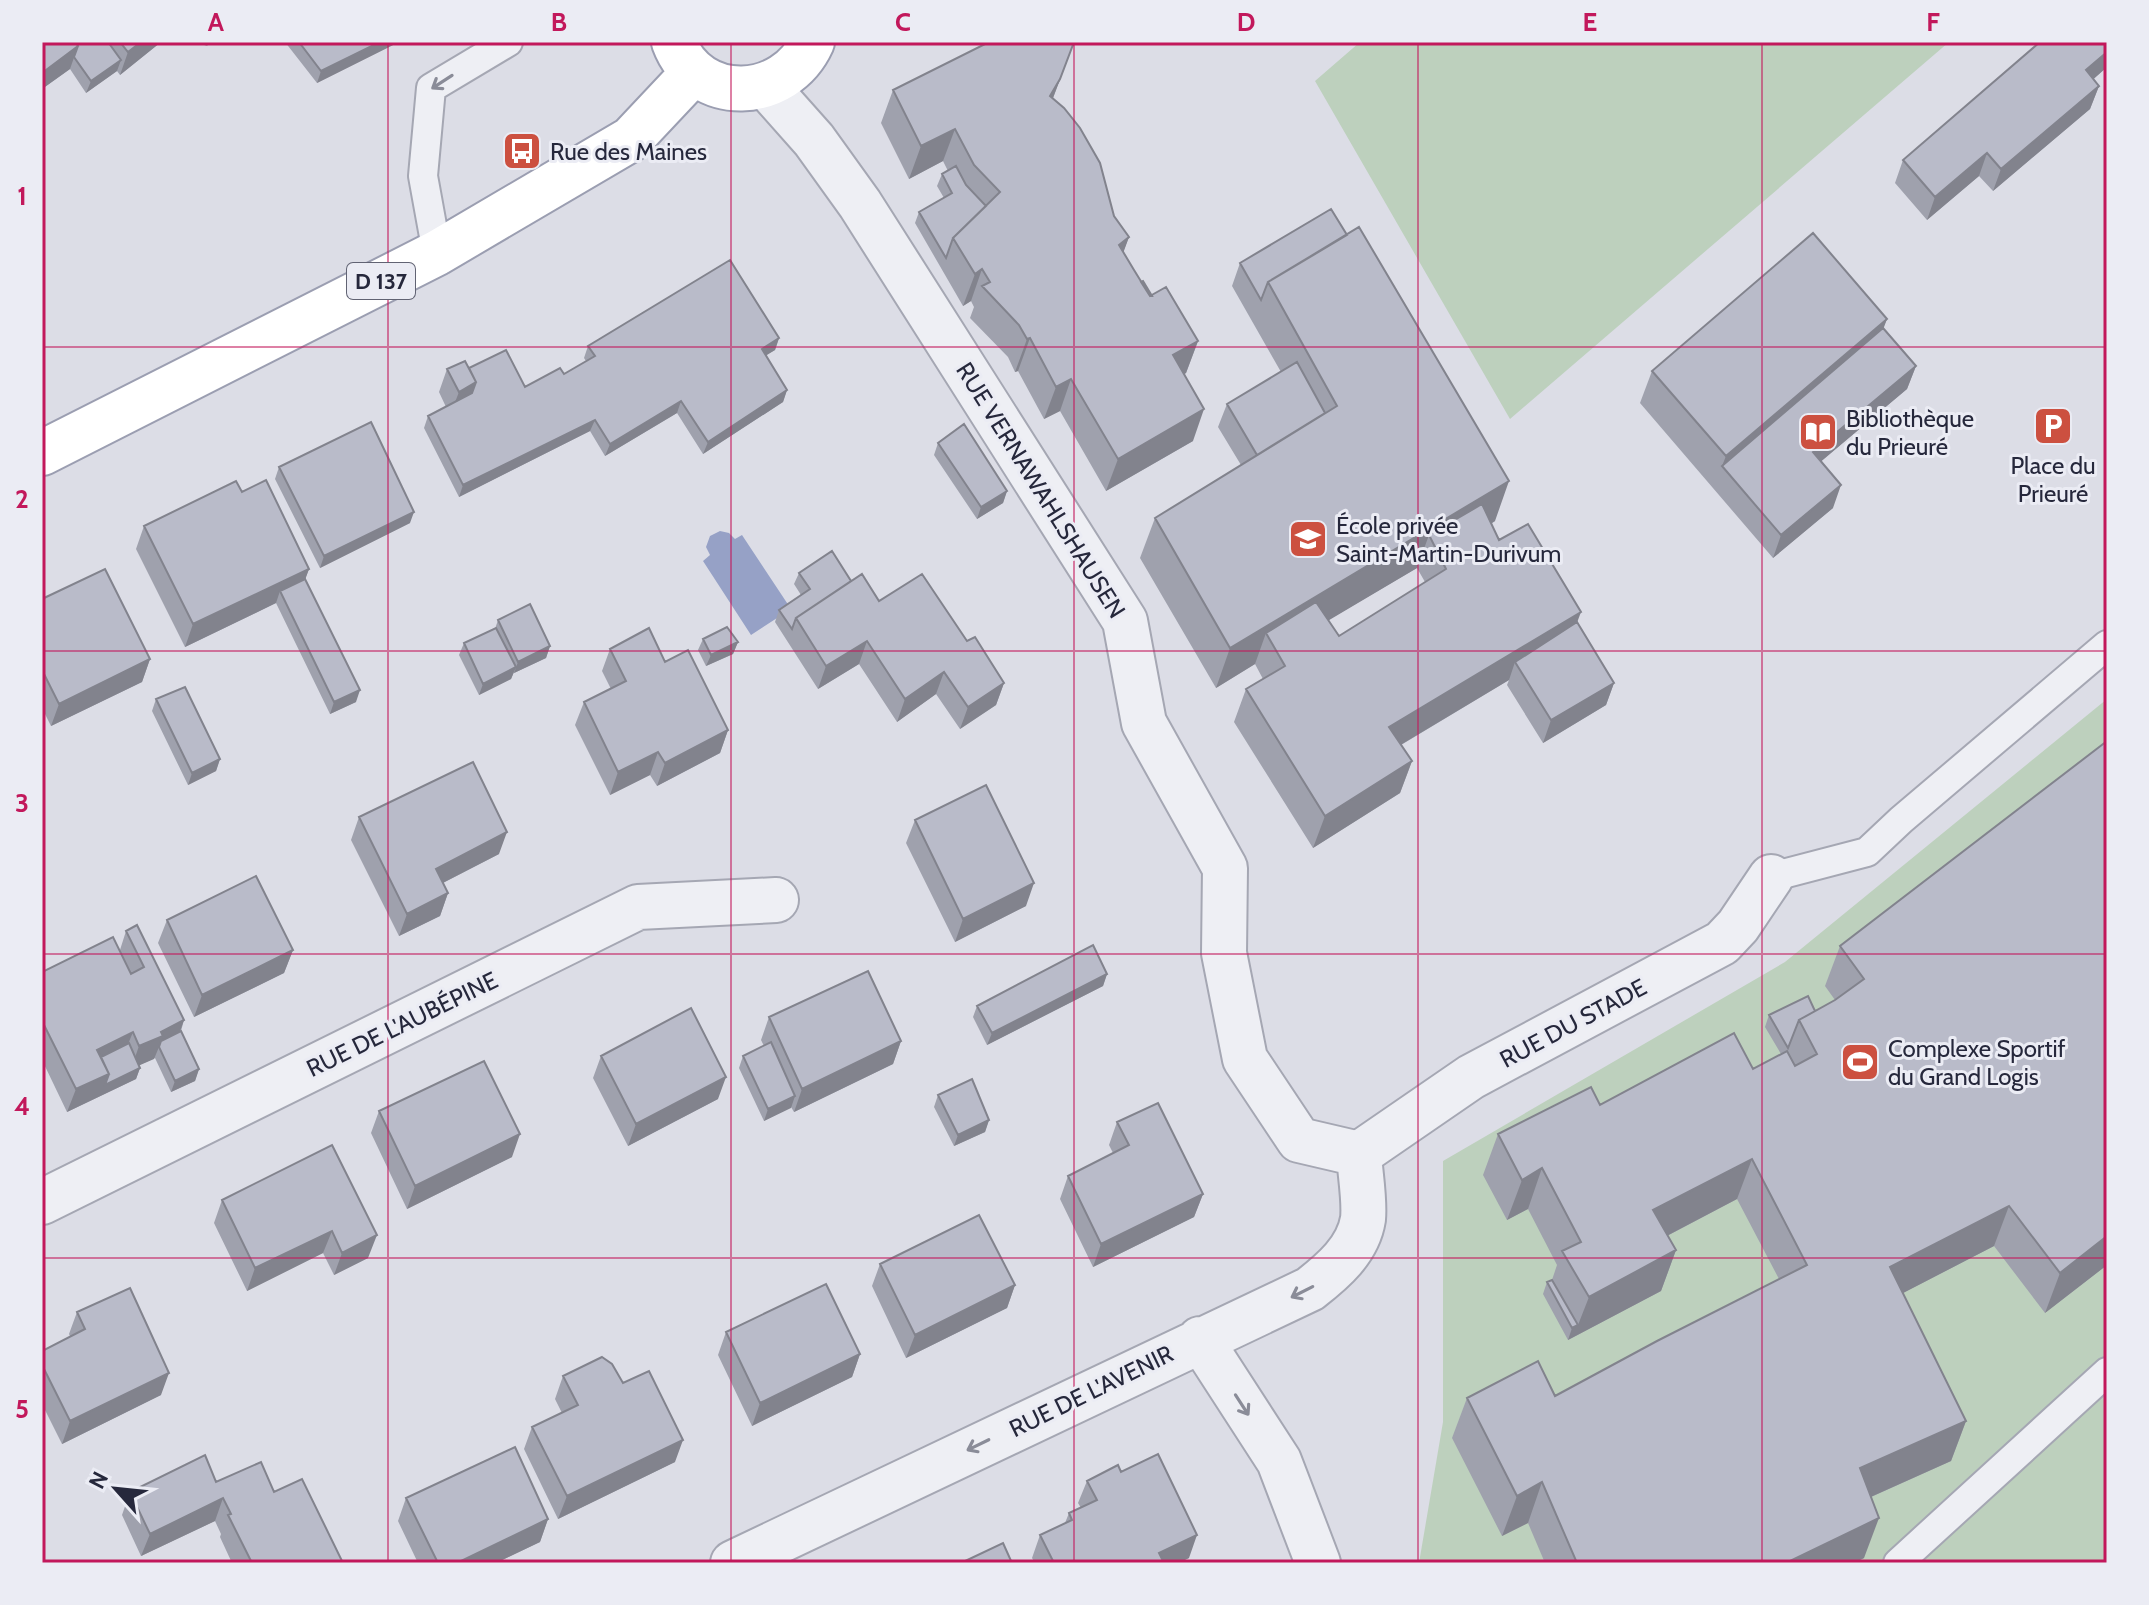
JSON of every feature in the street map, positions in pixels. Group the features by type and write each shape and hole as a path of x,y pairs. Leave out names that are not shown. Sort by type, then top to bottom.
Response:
{"main road":[{"path":"684,57 716,84 742,89 766,86 789,74 806,56 812,42"},
{"name":"D 137","path":"42,453 437,253 631,139 684,57"}],"street":[{"name":"RUE VERNAWAHLSHAUSEN","path":"766,86 814,140 860,204 1125,621 1144,723 1225,868 1224,953 1245,1059 1299,1140 1359,1154"},
{"name":"RUE DU STADE","path":"1359,1154 1471,1077 1722,943 1738,926 1771,877"},
{"name":"RUE DE L'AUBÉPINE","path":"42,1202 638,907 776,900"},
{"name":"RUE DE L'AVENIR","path":"733,1563 1310,1289 1338,1268 1357,1239 1363,1218 1359,1154"},
{"path":"1200,1339 1279,1461 1318,1563"}],"lane":[{"path":"437,253 423,176 431,88 508,42"},
{"path":"1771,877 1867,852 2107,645"},
{"path":"1898,1563 2107,1372"}],"green space":[{"path":"1360,42 1949,42 1510,419 1315,81"},
{"name":"Complexe Sportif du Grand Logis","path":"2107,699 2107,1563 1419,1563 1443,1422 1443,1161 1785,962"}],"water":[{"path":"720,531 729,533 735,539 742,535 791,609 751,635 703,561 710,555 706,547 710,536"}],"building":[{"path":"42,42 75,42 78,46 42,73"},
{"path":"75,42 108,42 121,60 91,81 74,57 78,46"},
{"path":"120,42 141,42 128,52"},
{"path":"299,42 380,42 321,71"},
{"path":"989,42 1074,42 1050,96 1080,128 1100,163 1114,216 1129,237 1119,245 1134,270 1150,296 1166,287 1198,341 1173,355 1204,409 1118,459 1071,379 1056,387 1030,338 1027,339 1019,325 982,286 990,282 982,269 975,274 953,238 1000,192 974,165 955,129 921,146 893,90"},
{"path":"2040,42 2107,42 2107,52 2086,70 2099,86 2001,169 1987,153 1935,197 1903,160"},
{"path":"956,166 966,185 986,206 953,238 946,258 919,212 952,193 942,174"},
{"path":"1331,209 1347,235 1268,282 1261,300 1240,263"},
{"path":"1359,227 1509,481 1230,648 1155,518 1337,406 1268,282"},
{"path":"1813,233 1887,319 1726,456 1652,371"},
{"path":"730,260 779,338 762,349 787,390 708,442 681,401 610,444 595,420 463,485 428,416 472,393 476,382 469,368 506,350 525,387 560,368 564,374 595,356 588,346"},
{"name":"Bibliothèque du Prieuré","path":"1883,328 1916,366 1813,452 1841,485 1781,535 1722,466"},
{"path":"465,361 476,382 459,392 447,369"},
{"path":"1297,362 1325,413 1257,455 1227,404"},
{"path":"371,422 414,512 324,556 279,467"},
{"path":"964,424 1007,491 981,507 938,443"},
{"path":"266,480 309,569 193,624 144,526 236,481 242,492"},
{"path":"1482,504 1499,540 1528,524 1581,612 1389,727 1412,761 1325,816 1246,689 1285,666 1266,633 1316,602 1339,636 1446,569 1429,535"},
{"path":"832,551 851,581 796,618 792,629 779,610 810,589 799,573"},
{"path":"105,569 150,659 59,704 42,670 42,599"},
{"path":"862,574 879,601 922,574 967,641 975,637 1004,683 968,707 944,672 905,699 867,641 826,666 796,618"},
{"path":"305,579 360,690 334,702 280,591"},
{"path":"530,604 550,646 518,662 498,620"},
{"path":"1577,622 1614,683 1551,720 1515,662"},
{"path":"727,627 738,642 711,655 703,639"},
{"path":"496,628 516,667 483,684 464,643"},
{"path":"649,628 665,662 688,650 728,730 665,763 658,752 618,772 584,702 626,681 610,649"},
{"path":"185,687 220,759 192,773 156,699"},
{"name":"Complexe Sportif du Grand Logis","path":"2107,741 2107,1236 2060,1273 2009,1206 1890,1267 1966,1421 1860,1468 1879,1518 1786,1563 1577,1563 1542,1482 1517,1496 1467,1398 1538,1361 1555,1396 1807,1265 1752,1159 1653,1210 1676,1250 1589,1297 1562,1251 1581,1242 1542,1168 1522,1180 1498,1134 1591,1087 1600,1105 1734,1033 1753,1069 1787,1051 1795,1066 1817,1054 1799,1020 1864,979 1840,946"},
{"path":"473,762 507,832 436,869 448,893 407,914 359,817"},
{"path":"986,785 1034,883 963,919 915,820"},
{"path":"256,876 293,950 202,995 167,920"},
{"path":"137,925 184,1020 161,1032 163,1036 139,1046 133,1032 97,1050 109,1074 76,1089 42,1021 42,972 113,937 131,974 144,967 126,931"},
{"path":"1093,945 1107,974 992,1033 977,1006"},
{"path":"868,971 901,1041 802,1089 769,1017"},
{"path":"1808,996 1815,1011 1799,1020 1788,1048 1769,1015"},
{"path":"691,1008 726,1077 636,1124 601,1056"},
{"path":"181,1031 199,1069 175,1081 159,1047 161,1041"},
{"path":"771,1042 795,1096 768,1109 743,1056"},
{"path":"129,1043 140,1068 105,1085 109,1074 101,1057"},
{"path":"484,1061 520,1134 415,1186 379,1111"},
{"path":"972,1079 989,1120 958,1135 938,1095"},
{"path":"1158,1103 1203,1194 1101,1244 1068,1176 1129,1145 1117,1122"},
{"path":"332,1145 377,1235 342,1253 332,1231 255,1268 222,1200"},
{"path":"979,1215 1015,1285 915,1335 880,1264"},
{"path":"1552,1280 1578,1325 1572,1328 1547,1282"},
{"path":"826,1284 860,1354 760,1403 726,1332"},
{"path":"130,1288 169,1373 70,1421 42,1365 42,1351 85,1329 77,1312"},
{"path":"602,1357 612,1364 623,1383 649,1371 683,1440 567,1496 532,1427 578,1405 563,1376"},
{"path":"515,1447 548,1519 457,1563 438,1563 406,1498"},
{"path":"1158,1454 1197,1535 1159,1553 1164,1563 1054,1563 1040,1535 1072,1520 1069,1513 1097,1500 1087,1481 1118,1465 1121,1472"},
{"path":"205,1455 216,1482 261,1462 274,1492 302,1479 343,1563 252,1563 223,1498 150,1534 130,1492"},
{"path":"1003,1543 1012,1563 961,1563"}],"place":[{"name":"Rue des Maines","path":"522,151"},
{"name":"Place du Prieuré","path":"2053,426"},
{"name":"Bibliothèque du Prieuré","path":"1818,432"},
{"name":"École privée Saint-Martin-Durivum","path":"1308,539"},
{"name":"Complexe Sportif du Grand Logis","path":"1860,1062"}]}
